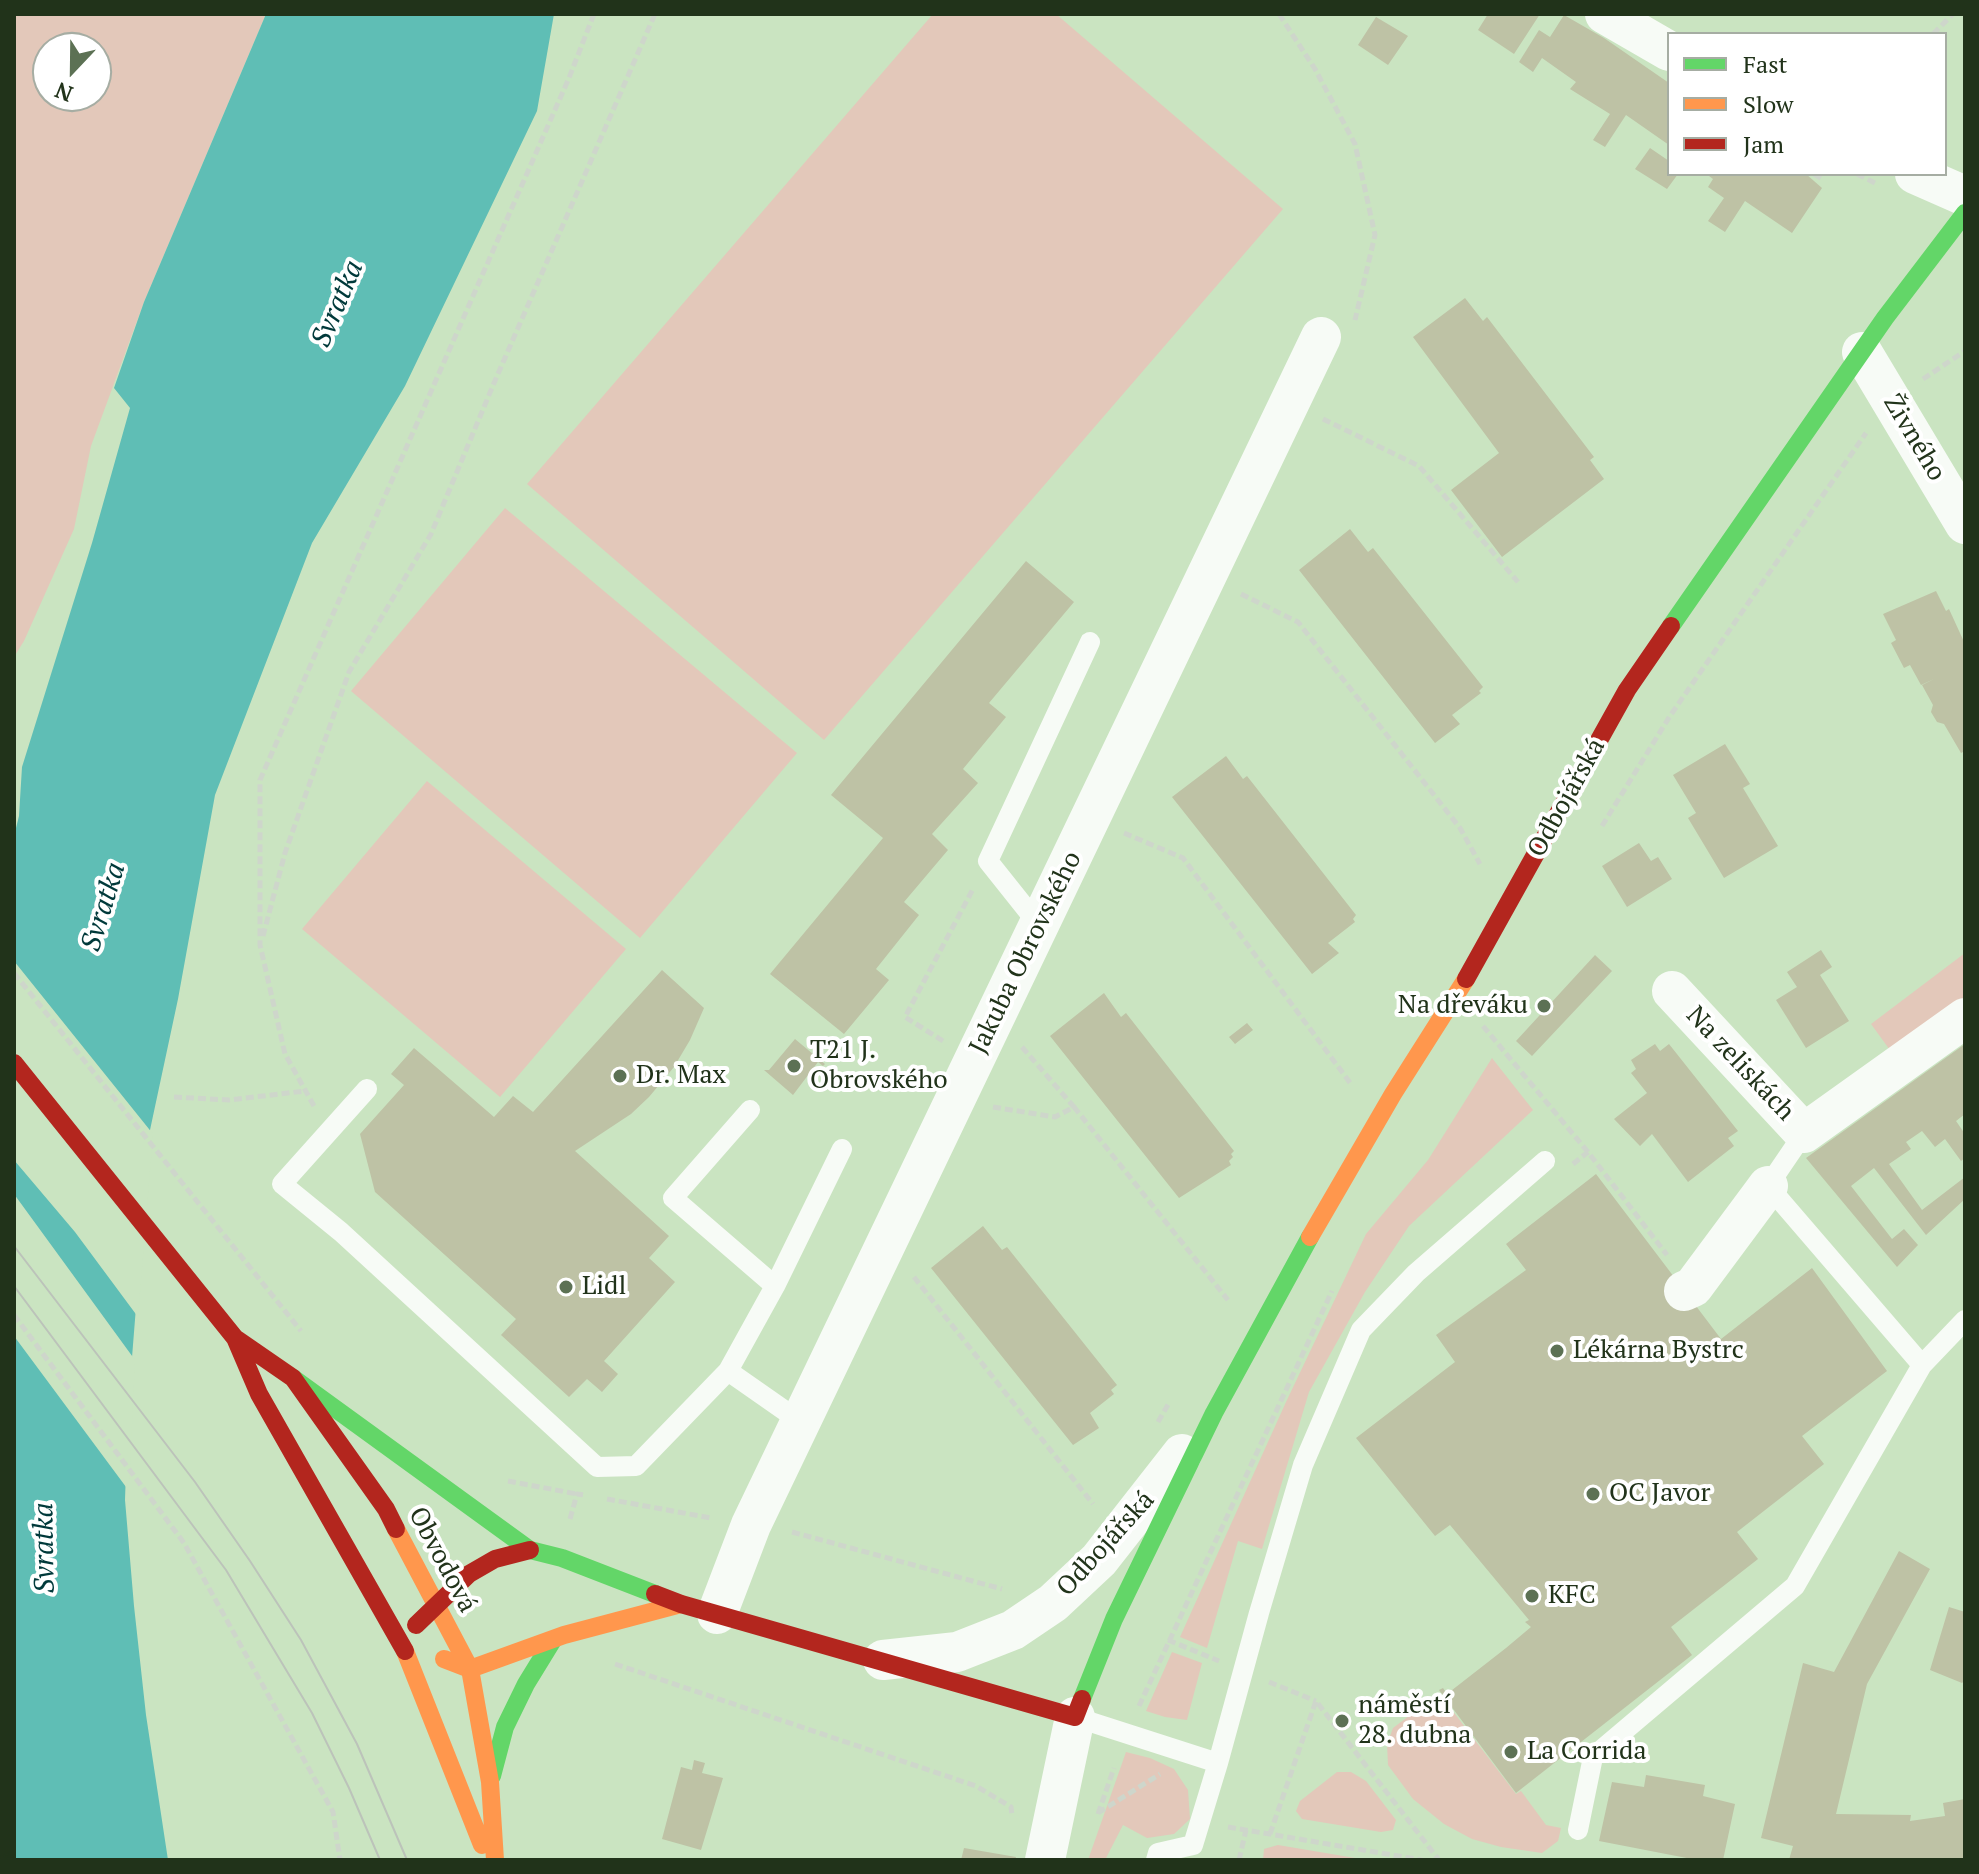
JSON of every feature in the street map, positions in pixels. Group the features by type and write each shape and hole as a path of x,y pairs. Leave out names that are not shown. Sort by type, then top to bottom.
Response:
{"street":[{"path":"1612,16 1667,50"},
{"path":"1920,176 1965,196"},
{"name":"Odbojářská","path":"1075,1717 1114,1619 1214,1413 1327,1206 1463,984 1627,690 1885,318 1965,213"},
{"name":"Jakuba Obrovského","path":"699,1609 751,1525 1321,337"},
{"name":"Živného","path":"1862,352 1965,524"},
{"name":"Na zeliskách","path":"1672,991 1804,1133 1965,1018"},
{"name":"Obvodová","path":"14,1063 235,1338 259,1394 401,1641 488,1860"},
{"path":"1688,1289 1768,1186"},
{"name":"Obvodová","path":"235,1338 293,1378 386,1509 470,1669 490,1782 495,1860"},
{"path":"293,1378 530,1550 562,1558 699,1609 1075,1717 1045,1860"},
{"name":"Odbojářská","path":"880,1660 957,1652 1013,1630 1053,1603 1099,1560 1214,1413"},
{"path":"530,1550 495,1559 469,1574 401,1641 470,1669 553,1640 699,1609"},
{"path":"490,1782 505,1727 553,1640"}],"lane":[{"path":"1039,925 988,861 1090,642"},
{"path":"367,1089 282,1184 341,1232 597,1467 636,1466 728,1371 775,1286 842,1149"},
{"path":"750,1110 673,1198 775,1286"},
{"path":"1804,1133 1768,1186 1922,1365"},
{"path":"1156,1860 1158,1853 1193,1845 1303,1465 1361,1330 1416,1273 1545,1161"},
{"path":"1578,1830 1593,1757 1795,1586 1922,1365 1965,1320"},
{"path":"728,1371 801,1422"},
{"path":"1075,1717 1218,1763"}],"path":[{"path":"331,1130 317,1112 285,1054 260,945 260,780 569,78 594,14"},
{"path":"260,945 285,853 349,672 431,534 655,14"},
{"path":"1279,14 1315,69 1355,144 1375,235 1352,333 1321,337"},
{"path":"1935,32 1953,14"},
{"path":"1921,380 1965,351"},
{"path":"1311,414 1419,466 1518,582"},
{"path":"1598,833 1670,716 1869,429"},
{"path":"1237,592 1298,622 1460,828 1480,864"},
{"path":"1122,832 1183,858 1352,1085"},
{"path":"974,1060 905,1017 988,861"},
{"path":"14,973 308,1340"},
{"path":"1472,1037 1480,1023 1588,1152 1688,1289"},
{"path":"1012,1035 1074,1107 1228,1300"},
{"path":"174,1097 229,1100 305,1091"},
{"path":"987,1106 1055,1117 1074,1107"},
{"path":"905,1273 917,1278 1102,1515"},
{"path":"1135,1715 1336,1282"},
{"path":"14,1315 184,1543 333,1812 340,1860"},
{"path":"506,1480 592,1497"},
{"path":"567,1528 577,1494"},
{"path":"606,1499 751,1525 767,1525 1013,1592"},
{"path":"612,1663 976,1786 1011,1807"},
{"path":"1270,1834 1316,1701 1439,1860"},
{"path":"1098,1813 1191,1754"},
{"path":"1200,1823 1422,1860"},
{"path":"1239,1860 1246,1830"}],"shaded area":[{"path":"14,14 266,14 144,302 91,446 74,529 14,657"},
{"path":"933,14 1056,14 1283,209 824,740 527,484"},
{"path":"505,508 797,753 640,938 351,691"},
{"path":"427,781 626,949 500,1097 302,929"},
{"path":"1965,953 1965,1006 1895,1057 1871,1024"},
{"path":"1492,1058 1533,1110 1409,1226 1365,1292 1309,1392 1262,1549 1238,1541 1207,1648 1180,1637 1366,1234 1428,1160"},
{"path":"1172,1652 1202,1663 1187,1720 1146,1711"},
{"path":"1439,1693 1516,1794 1521,1791 1546,1825 1561,1828 1558,1841 1542,1853 1472,1839 1444,1824 1413,1799 1388,1765 1387,1744 1393,1728"},
{"path":"1126,1752 1174,1769 1188,1790 1190,1819 1174,1834 1147,1838 1123,1825 1105,1860 1088,1860"},
{"path":"1337,1772 1351,1772 1366,1781 1396,1820 1393,1830 1381,1832 1302,1819 1296,1811 1300,1801"},
{"path":"1278,1845 1367,1860 1263,1860 1264,1849"}],"water":[{"name":"Svratka","path":"266,14 554,14 537,111 405,386 312,543 215,795 178,999 150,1130 128,1408 125,1500 134,1606 146,1715 168,1860 14,1860 14,836 19,816 22,767 92,543 130,408 114,388 144,302"}],"pier":[{"path":"14,961 153,1134 138,1317 75,1232 14,1160"},
{"path":"14,1194 135,1360 129,1491 14,1336"}],"building":[{"path":"1488,14 1540,14 1514,54 1478,30"},
{"path":"1564,15 1604,38 1667,82 1667,144 1626,115 1605,147 1593,140 1610,114 1570,89 1576,82 1542,58 1533,72 1519,62 1539,30 1550,37"},
{"path":"1376,17 1408,36 1388,65 1358,45"},
{"path":"1650,148 1667,160 1667,176 1677,176 1667,189 1635,169"},
{"path":"1709,176 1808,176 1822,188 1792,233 1745,201 1725,232 1708,221 1724,198 1708,187 1713,179"},
{"path":"1465,298 1483,321 1487,317 1594,457 1590,460 1604,479 1502,557 1451,490 1499,453 1413,337"},
{"path":"1350,529 1368,552 1373,548 1483,687 1479,691 1481,693 1452,715 1460,724 1435,743 1299,570"},
{"path":"1026,561 1074,602 989,703 1006,717 963,769 978,783 932,834 948,850 904,902 919,915 876,969 889,980 844,1034 770,974 883,838 831,795"},
{"path":"1936,591 1946,611 1949,609 1965,644 1965,751 1961,753 1944,724 1937,722 1931,712 1933,705 1922,685 1934,679 1921,685 1910,665 1904,668 1891,643 1896,640 1883,614"},
{"path":"1725,744 1750,784 1743,788 1778,846 1724,878 1688,818 1696,813 1673,775"},
{"path":"1226,756 1243,779 1247,776 1356,915 1353,919 1355,922 1328,943 1339,953 1312,974 1172,797"},
{"path":"1639,843 1651,861 1658,857 1672,879 1627,907 1602,866"},
{"path":"1821,950 1832,967 1820,975 1849,1021 1806,1048 1776,1000 1797,987 1787,972"},
{"path":"1595,955 1612,971 1532,1056 1516,1041"},
{"path":"662,970 704,1008 690,1040 674,1067 649,1097 631,1114 575,1151 669,1236 649,1258 675,1282 604,1361 618,1374 602,1392 587,1379 569,1397 501,1335 516,1319 375,1192 360,1134 404,1085 391,1074 414,1048 494,1117 513,1096 533,1112"},
{"path":"1104,993 1121,1017 1126,1013 1234,1151 1229,1161 1231,1165 1179,1198 1050,1036"},
{"path":"1247,1023 1253,1030 1235,1044 1229,1037"},
{"name":"T21 J. Obrovského","path":"795,1039 825,1064 823,1066 818,1062 793,1095 764,1070 769,1070"},
{"path":"1655,1044 1660,1051 1669,1044 1738,1131 1728,1138 1734,1146 1688,1182 1652,1134 1640,1146 1614,1119 1647,1093 1631,1073 1636,1069 1631,1060"},
{"path":"1965,1044 1965,1114 1956,1121 1965,1134 1965,1158 1961,1161 1945,1139 1935,1147 1922,1131 1906,1142 1911,1149 1889,1164 1922,1210 1965,1177 1965,1199 1926,1235 1874,1168 1851,1186 1892,1239 1904,1229 1918,1245 1897,1267 1806,1158"},
{"name":"OC Javor","path":"1596,1174 1721,1339 1812,1268 1887,1371 1802,1436 1824,1464 1737,1532 1758,1559 1671,1627 1692,1655 1516,1793 1439,1690 1443,1688 1447,1694 1531,1627 1525,1622 1529,1620 1450,1525 1435,1536 1356,1438 1455,1362 1436,1335 1526,1270 1506,1244"},
{"path":"983,1226 1002,1250 1007,1247 1117,1385 1111,1390 1114,1394 1090,1413 1099,1428 1073,1445 931,1268"},
{"path":"1899,1551 1930,1569 1867,1684 1836,1814 1911,1815 1910,1821 1945,1816 1943,1803 1965,1799 1965,1860 1789,1860 1793,1846 1761,1838 1803,1663 1834,1672"},
{"path":"1949,1607 1965,1612 1965,1680 1962,1683 1930,1670"},
{"path":"694,1760 705,1763 702,1773 723,1778 701,1850 662,1839 681,1767 692,1770"},
{"path":"1646,1775 1705,1785 1703,1796 1735,1804 1723,1860 1697,1860 1599,1841 1612,1782 1644,1787"},
{"path":"964,1848 1016,1857 1015,1860 961,1860"}],"tram line":[{"path":"14,1246 195,1482 301,1640 357,1744 407,1860"},
{"path":"14,1286 226,1570 312,1713 380,1860"}],"traffic: fast":[{"path":"1671,626 1885,318 1965,213"},
{"path":"1082,1699 1114,1619 1214,1413 1310,1237"},
{"path":"293,1378 530,1550 562,1558 655,1594"},
{"path":"492,1776 505,1727 553,1640"}],"traffic: slow":[{"path":"1310,1237 1393,1094 1466,979"},
{"path":"396,1529 470,1669 490,1782 495,1860"},
{"path":"444,1659 470,1669 564,1635 681,1604"},
{"path":"405,1651 482,1845"}],"traffic: jam":[{"path":"1466,979 1627,690 1671,626"},
{"path":"14,1063 235,1338 293,1378 386,1509 396,1529"},
{"path":"235,1338 259,1394 405,1651"},
{"path":"416,1625 469,1574 495,1559 530,1550"},
{"path":"655,1594 1075,1717 1082,1699"}],"place":[{"name":"Na dřeváku","path":"1544,1006"},
{"name":"T21 J. Obrovského","path":"794,1066"},
{"name":"Dr. Max","path":"620,1076"},
{"name":"Lidl","path":"566,1287"},
{"name":"Lékárna Bystrc","path":"1557,1351"},
{"name":"OC Javor","path":"1593,1494"},
{"name":"KFC","path":"1532,1596"},
{"name":"náměstí 28. dubna","path":"1342,1721"},
{"name":"La Corrida","path":"1511,1752"}]}
